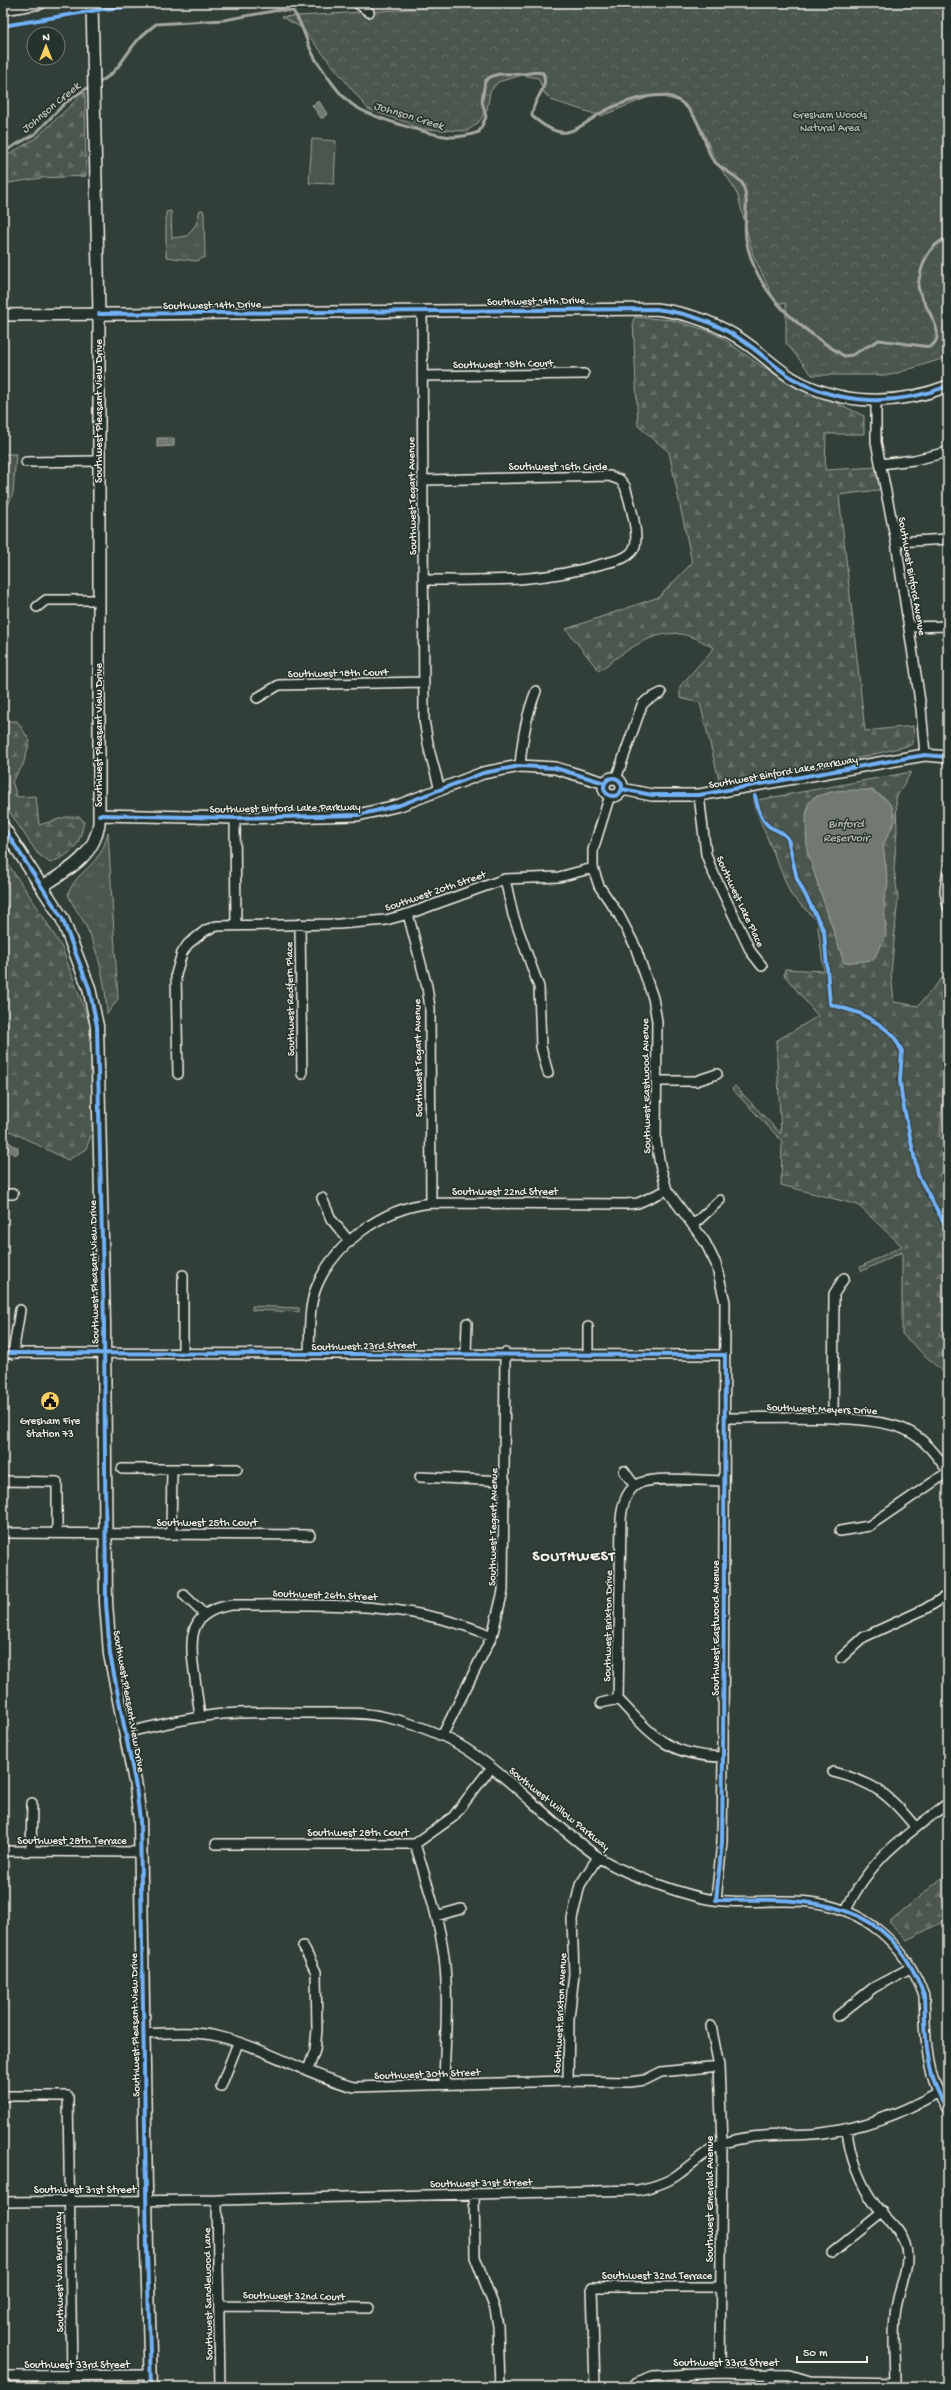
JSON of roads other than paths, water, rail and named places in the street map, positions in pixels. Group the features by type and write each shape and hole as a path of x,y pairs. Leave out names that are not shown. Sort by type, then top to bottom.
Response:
{"main road":[{"path":"3,827 43,886"},
{"name":"Southwest Pleasant View Drive","path":"43,886 62,918 75,948 89,988 97,1026 104,1354 104,1534 108,1637 138,1797 141,1852 146,2201 151,2381"}],"street":[{"path":"3,9 41,3"},
{"name":"Southwest Pleasant View Drive","path":"43,886 84,857 93,844 99,819 97,461 99,314 92,3"},
{"path":"357,3 369,12"},
{"name":"Southwest 14th Drive","path":"3,315 638,308 668,311 692,316 726,331 747,343 783,372 811,387 846,398 876,400 907,398 948,386"},
{"name":"Southwest Tegart Avenue","path":"422,310 424,682 426,736 440,790"},
{"name":"Southwest 15th Court","path":"422,376 584,374"},
{"name":"Southwest Binford Avenue","path":"876,400 876,442 896,542 910,626 926,756"},
{"path":"880,464 914,460 948,452"},
{"path":"26,462 97,461"},
{"name":"Southwest 16th Circle","path":"423,480 609,476 620,480 625,486 636,536 635,545 628,556 569,574 513,580 424,580"},
{"path":"896,542 948,539"},
{"path":"37,607 46,600 98,600"},
{"path":"910,626 948,626"},
{"name":"Southwest 18th Court","path":"257,698 279,685 424,682"},
{"path":"520,766 523,736 529,707 536,691"},
{"path":"616,779 642,705 646,700 661,693"},
{"name":"Southwest Binford Lake Parkway","path":"622,789 652,796 699,795 926,756 948,757"},
{"name":"Southwest Binford Lake Parkway","path":"99,819 358,816 387,810 483,773 520,766 555,768 605,783"},
{"path":"610,779 616,779 621,783 622,789 617,795 610,795 604,789 605,783 610,779"},
{"path":"593,868 594,846 610,795"},
{"name":"Southwest Lake Place","path":"699,795 703,834 710,868 750,952 762,966"},
{"path":"235,818 236,925"},
{"name":"Southwest 20th Street","path":"178,1074 176,974 178,963 188,944 196,936 216,926 360,923 408,914 505,879 559,878 593,868"},
{"name":"Southwest Eastwood Avenue","path":"593,868 599,886 619,915 635,946 653,998 657,1022 656,1141 660,1165 667,1190 693,1225 710,1253 720,1275 725,1302 722,1842 716,1900"},
{"path":"948,868 945,891 948,908"},
{"path":"505,879 513,915 539,987 541,1047 548,1073"},
{"name":"Southwest Tegart Avenue","path":"408,914 427,987 430,1008 431,1203"},
{"name":"Southwest Redfern Place","path":"300,924 302,1074"},
{"path":"656,1081 696,1082 717,1074"},
{"name":"Southwest 22nd Street","path":"309,1355 311,1308 316,1288 326,1269 350,1242 370,1225 390,1212 413,1205 431,1203 626,1204 638,1203 667,1190"},
{"path":"322,1198 332,1219 350,1242"},
{"path":"693,1225 720,1200"},
{"path":"183,1275 183,1354"},
{"path":"833,1418 834,1294 844,1278"},
{"path":"14,1354 20,1310"},
{"path":"466,1353 467,1323"},
{"path":"588,1327 588,1354"},
{"name":"Southwest 23rd Street","path":"3,1353 309,1355 505,1353 725,1355"},
{"name":"Southwest Tegart Avenue","path":"442,1736 492,1636 503,1591 505,1353"},
{"name":"Southwest Meyers Drive","path":"724,1418 833,1418 885,1423 909,1431 932,1449 948,1472"},
{"path":"122,1469 237,1469"},
{"path":"171,1533 172,1469"},
{"path":"624,1471 635,1486 647,1481 659,1480 724,1481"},
{"path":"840,1531 869,1526 948,1472"},
{"path":"420,1477 505,1481"},
{"path":"3,1481 57,1482 57,1533"},
{"name":"Southwest Brixton Drive","path":"618,1699 621,1513 625,1499 635,1486"},
{"name":"Southwest 25th Court","path":"3,1533 310,1535"},
{"path":"184,1595 204,1614 192,1633 191,1646 200,1717"},
{"path":"842,1658 864,1637 925,1609 948,1595"},
{"name":"Southwest 26th Street","path":"204,1614 221,1606 232,1605 355,1605 403,1611 452,1621 471,1626 492,1636"},
{"path":"601,1703 618,1699 642,1724 666,1744 682,1752 698,1756 723,1757"},
{"name":"Southwest Willow Parkway","path":"125,1733 200,1717 256,1712 356,1714 381,1716 407,1722 442,1736 474,1754 598,1857 650,1882 679,1892 716,1900 808,1902 846,1910 879,1929 902,1954 910,1968 924,1996 926,2045 937,2093 948,2110"},
{"name":"Southwest 28th Court","path":"216,1844 415,1844 428,1836 452,1817 491,1768"},
{"path":"833,1772 862,1780 880,1790 904,1813 916,1828"},
{"path":"31,1851 32,1803"},
{"path":"846,1910 857,1887 887,1851 948,1803"},
{"path":"415,1844 436,1916 446,1978 444,2084"},
{"name":"Southwest 28th Terrace","path":"3,1852 141,1852"},
{"name":"Southwest Brixton Avenue","path":"568,2081 569,2018 574,1974 572,1919 580,1885 598,1857"},
{"path":"436,1916 461,1909"},
{"path":"303,1946 316,1972 317,2030 315,2050 308,2070"},
{"path":"838,2016 873,1988 910,1968"},
{"name":"Southwest Emerald Avenue","path":"711,2026 719,2066 722,2144 722,2287 720,2373"},
{"name":"Southwest 30th Street","path":"143,2034 202,2034 238,2043 337,2082 354,2087 568,2081 630,2082 645,2080 661,2072 719,2066"},
{"path":"221,2086 238,2043"},
{"name":"Southwest 31st Street","path":"3,2202 217,2200 638,2190 667,2181 680,2174 698,2157 722,2144 756,2137 822,2133 847,2129 896,2113 937,2093"},
{"name":"Southwest Van Buren Way","path":"3,2096 68,2096 72,2376"},
{"path":"847,2129 852,2159 869,2195 897,2228 906,2245 906,2265 896,2307 895,2385"},
{"path":"474,2194 475,2256 496,2314 500,2387"},
{"name":"Southwest Sandlewood Lane","path":"217,2200 220,2387"},
{"path":"832,2253 883,2212"},
{"name":"Southwest 32nd Terrace","path":"595,2387 592,2287 722,2287"},
{"name":"Southwest 32nd Court","path":"219,2306 369,2308"},
{"name":"Southwest 33rd Street","path":"632,2387 637,2382 653,2376 720,2373 771,2373 790,2375 810,2381 895,2385"},
{"path":"770,2387 771,2373"},
{"path":"683,2374 683,2387"},
{"name":"Southwest 33rd Street","path":"3,2376 72,2376 151,2381"}],"water":[{"path":"319,101 327,114 323,118 321,118 312,105"},
{"path":"157,438 174,438 174,446 157,447"},
{"name":"Binford Reservoir","path":"872,790 887,800 892,807 895,821 883,845 888,884 884,900 886,936 873,960 844,963 807,851 806,817 808,804 814,797 835,791"},
{"path":"7,1141 18,1148 18,1153 14,1155 5,1147"}],"waterway":[{"name":"Johnson Creek","path":"96,84 113,72 138,40 156,24 224,20 279,10 293,11 314,57 335,87 350,103 376,116 442,136 459,137 479,132 486,117 482,101 485,81 494,75 499,74 543,73 544,84 532,110 532,116 553,130 562,132 576,129 608,109 638,98 649,96 669,96 684,104 695,118 714,161 741,181 746,198 746,239 751,259 759,277 769,293 795,321 844,356 852,355 879,340 930,347 936,341 936,327 918,286 926,257 935,246 948,238"},
{"name":"Johnson Creek","path":"3,152 35,134 65,103 90,86"}],"place":[{"name":"Gresham Fire Station 73","path":"50,1401"}],"district":[{"name":"SOUTHWEST","path":"574,1555"}],"park label":[{"name":"Gresham Woods Natural Area","path":"830,120"}]}
